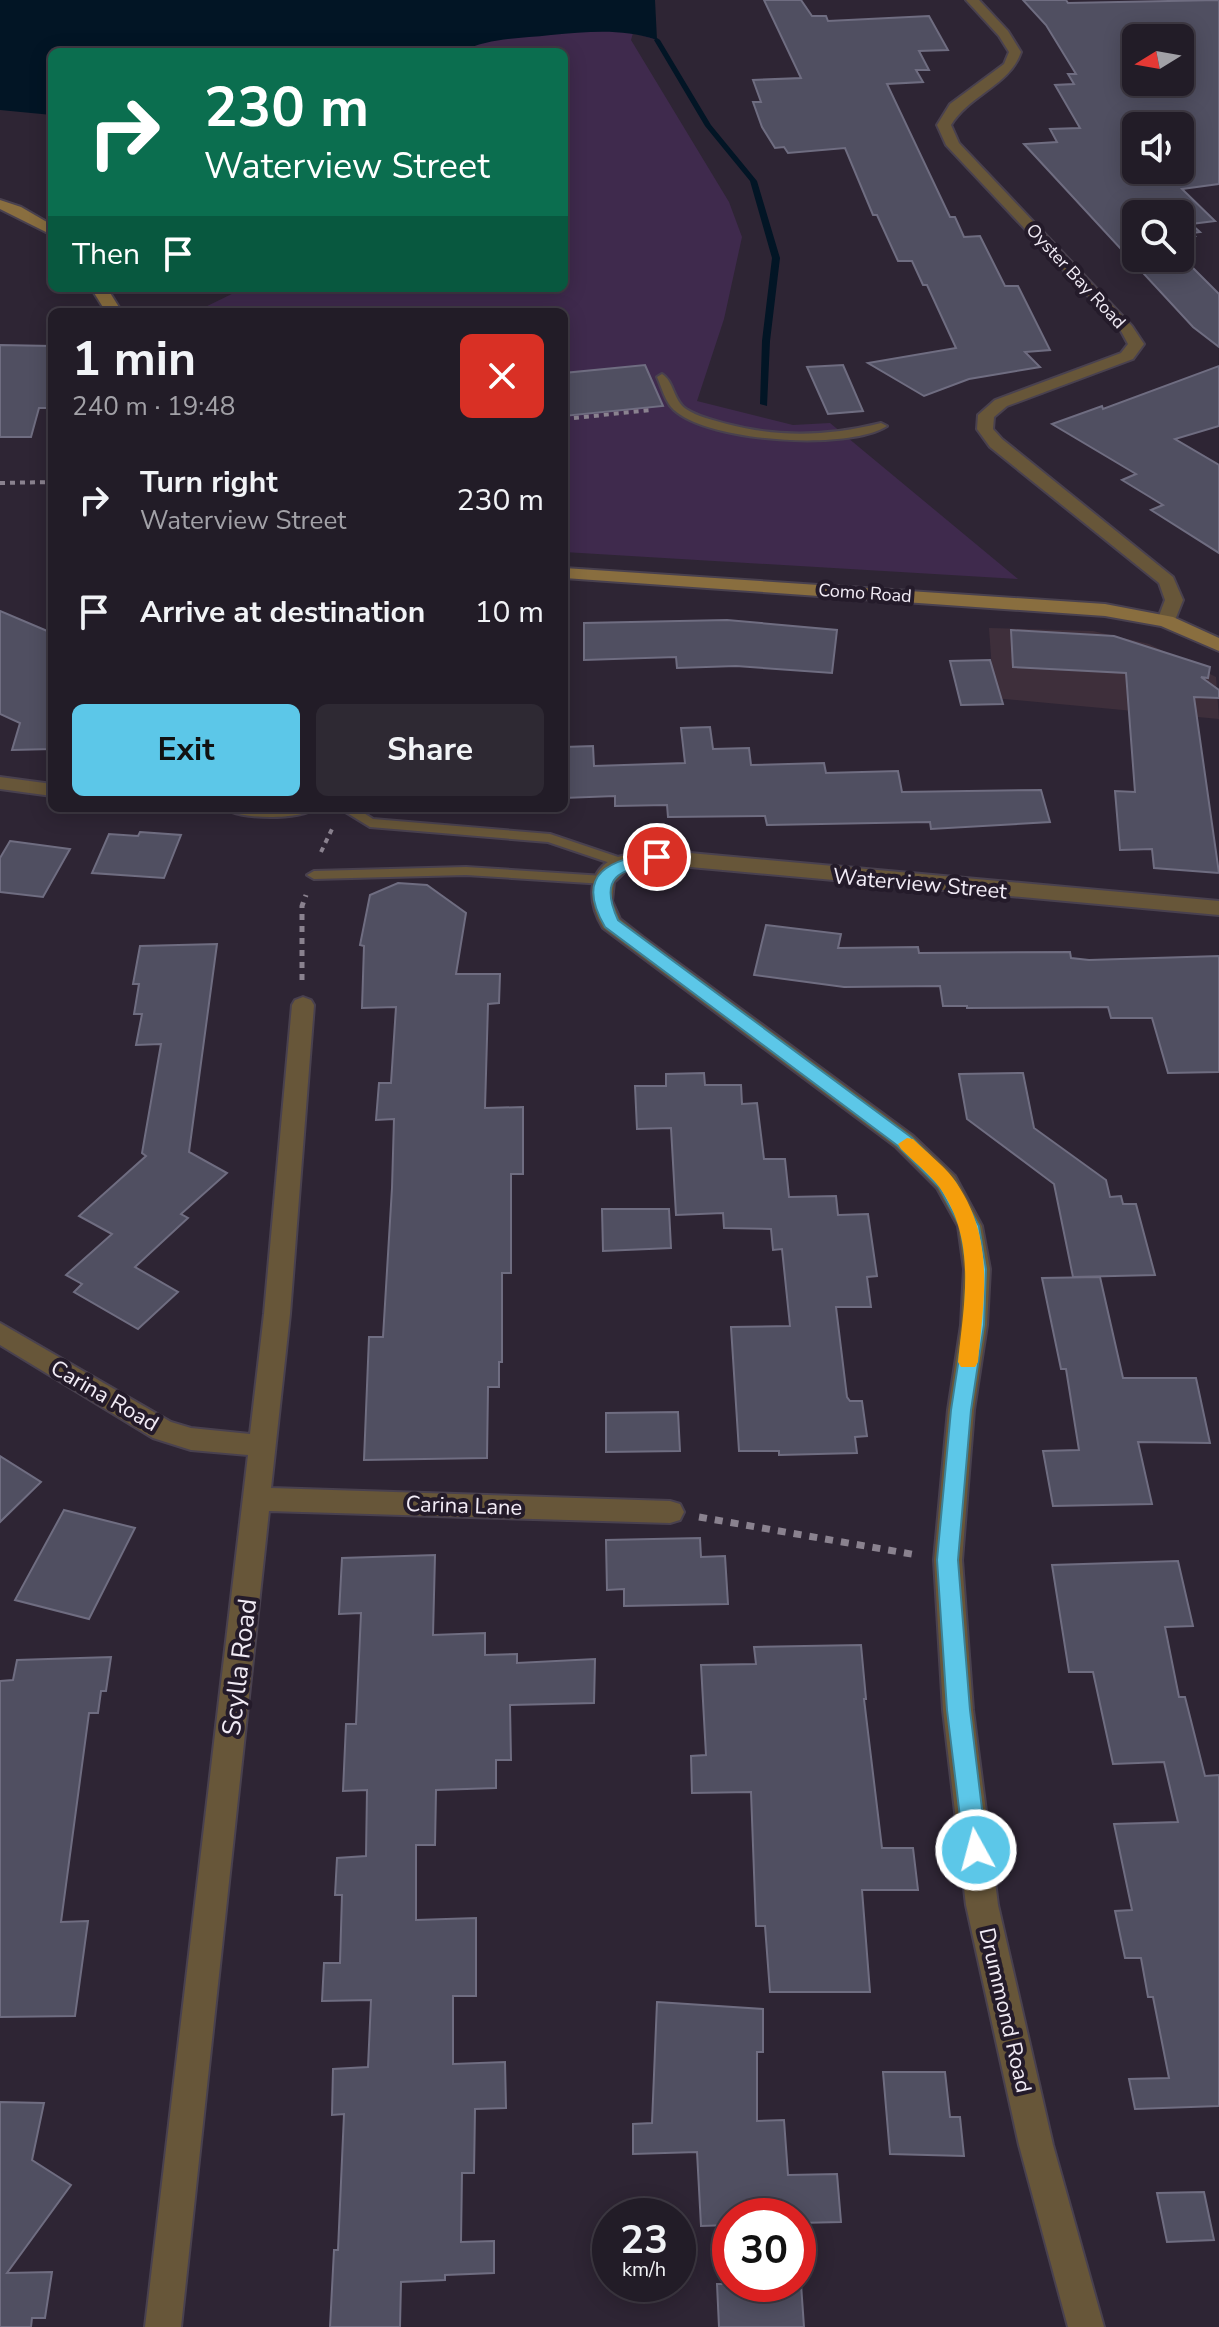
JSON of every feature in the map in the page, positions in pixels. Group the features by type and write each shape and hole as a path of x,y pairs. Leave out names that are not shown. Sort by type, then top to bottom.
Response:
{"street":[{"name":"Oyster Bay Road","path":"972,0 1004,34 1015,52 1010,66 955,107 944,125 953,145 1127,329 1136,344 1127,356 1001,403 986,415 985,429 996,443 1167,581 1174,600 1166,621"},
{"path":"0,204 48,229"},
{"name":"Como Road","path":"568,573 1054,605 1141,614 1166,621"},
{"path":"1166,621 1219,645"},
{"path":"0,783 48,789"},
{"name":"Waterview Street","path":"613,871 657,857 694,859 832,875 1219,908"},
{"name":"Drummond Road","path":"613,871 601,901 611,923 904,1141 946,1182 970,1226 977,1269 974,1325 961,1410 948,1560 958,1710 982,1905 1036,2145 1086,2327"},
{"name":"Scylla Road","path":"163,2327 258,1499 279,1299 303,1005"},
{"name":"Carina Road","path":"0,1333 162,1430 191,1439 263,1446"},
{"name":"Carina Lane","path":"258,1499 670,1512"}],"lane":[{"path":"662,377 676,407 700,419 752,435 827,439 881,426"},
{"path":"352,812 370,823 550,838 613,871"},
{"path":"314,875 613,871"}],"path":[{"path":"568,419 676,407"},
{"path":"0,483 48,482"},
{"path":"303,1005 302,906 323,845 336,820"},
{"path":"670,1512 948,1560"}],"shaded area":[{"path":"603,11 657,40 633,33 631,40 729,202 742,237 724,319 697,401 793,425 830,423 1018,579 568,552 568,308 203,308 236,292 568,292 568,48 444,48"},
{"path":"989,628 1093,631 1149,644 1216,677 1219,719 994,698"}],"water":[{"path":"0,0 655,0 657,40 617,32 591,32 505,39 472,48 48,48 48,115 0,110"}],"building":[{"path":"764,0 801,0 812,16 826,16 828,21 929,16 948,50 919,51 929,70 916,70 923,82 887,84 950,217 955,217 964,237 980,236 1005,286 1018,286 1050,350 1025,352 1040,367 969,379 924,396 868,363 956,348 927,285 923,285 912,261 898,261 877,215 873,215 845,148 788,153 784,147 775,148 762,127 753,102 761,102 753,80 801,78"},
{"path":"1023,0 1066,0 1068,3 1219,0 1219,184 1182,189 1193,200 1122,200 1122,250 1024,144 1057,142 1050,129 1080,128 1055,85 1074,84 1068,74 1076,74 1046,25"},
{"path":"1194,201 1215,221 1194,224"},
{"path":"1194,269 1219,294 1219,347 1193,327 1142,272 1194,272"},
{"path":"0,345 48,346 48,408 39,408 31,437 0,437"},
{"path":"645,365 663,406 568,416 568,373"},
{"path":"843,365 863,411 828,414 807,367"},
{"path":"1219,366 1219,426 1175,439 1219,465 1219,553 1151,510 1163,505 1122,480 1136,474 1052,424 1102,406 1103,409"},
{"path":"0,611 48,631 48,749 12,750 20,723 0,714"},
{"path":"727,620 837,630 832,673 736,666 677,668 676,657 584,660 584,623"},
{"path":"1011,630 1114,636 1210,667 1208,678 1201,677 1219,690 1219,698 1194,697 1219,873 1154,868 1152,849 1120,850 1115,791 1135,792 1126,673 1013,667"},
{"path":"990,660 1003,704 961,705 950,661"},
{"path":"710,727 713,749 749,748 751,765 824,763 826,773 898,771 902,792 1041,790 1050,822 931,829 930,822 767,825 765,816 668,817 667,805 615,806 615,796 568,798 568,747 593,746 594,766 685,763 681,728"},
{"path":"140,832 181,835 164,878 92,873 109,834 138,836"},
{"path":"10,841 70,849 43,897 0,892 0,858"},
{"path":"398,883 427,885 466,913 456,974 500,974 499,1003 488,1004 485,1108 523,1107 523,1174 511,1174 511,1273 502,1273 502,1362 499,1362 499,1387 488,1387 487,1458 364,1460 369,1337 383,1337 392,1188 394,1119 376,1120 379,1083 391,1083 396,1007 362,1008 364,946 360,945 370,895"},
{"path":"766,925 841,934 838,948 918,947 919,953 1070,952 1071,958 1089,960 1219,956 1219,1072 1168,1073 1152,1018 1111,1018 1108,1007 943,1006 940,986 844,987 754,975"},
{"path":"217,944 189,1152 227,1173 181,1214 188,1218 135,1267 178,1292 138,1329 74,1292 82,1284 66,1275 112,1234 79,1216 146,1156 142,1153 161,1044 136,1045 142,1014 134,1014 139,984 133,984 140,946"},
{"path":"704,1073 705,1085 741,1085 742,1104 757,1103 764,1159 785,1159 789,1197 836,1196 838,1215 868,1214 877,1276 867,1277 871,1307 836,1307 847,1397 850,1401 862,1401 867,1436 855,1437 857,1453 779,1455 779,1451 739,1451 731,1327 790,1326 782,1249 773,1250 771,1229 724,1228 723,1213 676,1215 671,1128 637,1129 635,1086 666,1086 666,1074"},
{"path":"1023,1073 1034,1128 1106,1180 1110,1197 1121,1196 1123,1204 1136,1204 1155,1275 1073,1277 1054,1184 967,1119 959,1074"},
{"path":"602,1209 669,1209 671,1248 603,1251"},
{"path":"1100,1277 1123,1378 1196,1378 1210,1443 1138,1442 1152,1504 1053,1506 1043,1451 1079,1450 1066,1369 1061,1369 1042,1278"},
{"path":"678,1412 680,1451 606,1452 606,1413"},
{"path":"0,1456 41,1482 0,1522"},
{"path":"64,1510 135,1528 89,1619 15,1600"},
{"path":"700,1538 701,1557 725,1556 728,1604 624,1606 624,1589 607,1590 606,1540"},
{"path":"435,1555 433,1635 485,1633 485,1655 517,1654 517,1663 595,1659 594,1703 510,1705 511,1760 496,1760 496,1788 436,1790 435,1845 416,1845 416,1920 476,1918 476,1996 453,1996 453,2064 505,2062 506,2108 475,2109 474,2173 462,2173 461,2242 494,2241 494,2273 445,2275 445,2280 401,2282 400,2327 330,2327 334,2250 338,2250 344,2114 332,2115 333,2069 368,2067 371,2000 322,2001 324,1963 340,1963 342,1895 335,1895 337,1858 366,1856 367,1790 343,1791 346,1724 356,1724 361,1613 339,1614 342,1558"},
{"path":"1178,1561 1193,1626 1165,1627 1179,1697 1185,1697 1205,1776 1219,1775 1219,2106 1135,2109 1129,2079 1169,2078 1153,1997 1148,1997 1141,1958 1125,1958 1115,1911 1132,1910 1114,1824 1178,1822 1164,1762 1113,1764 1093,1672 1069,1672 1052,1565"},
{"path":"861,1645 864,1699 882,1848 913,1848 918,1890 862,1890 870,1992 770,1992 765,1926 756,1926 751,1792 692,1793 691,1756 706,1755 701,1665 756,1664 754,1647"},
{"path":"111,1657 106,1691 101,1691 98,1713 89,1713 61,1922 88,1921 75,2016 0,2017 0,1681 13,1680 17,1660"},
{"path":"657,2002 763,2009 763,2052 757,2052 757,2121 784,2120 788,2175 837,2174 841,2222 816,2223 816,2198 712,2198 712,2226 701,2226 697,2152 633,2154 633,2124 652,2123"},
{"path":"883,2072 945,2072 950,2117 960,2117 964,2156 890,2154"},
{"path":"0,2102 44,2103 32,2160 71,2185 7,2273 52,2272 45,2318 32,2318 31,2327 0,2327"},
{"path":"1204,2192 1214,2240 1167,2242 1157,2193"},
{"path":"718,2302 802,2302 804,2327 719,2327"}],"waterway":[{"path":"657,40 708,126 753,181 776,258 766,341 764,404"}],"slow traffic":[{"path":"907,1144 946,1182 970,1226 977,1269 974,1325 968,1362"}],"route":[{"path":"657,857 622,863 604,880 601,901 611,923 904,1141 946,1182 970,1226 977,1269 974,1325 961,1410 948,1560 958,1710 976,1850"}]}
